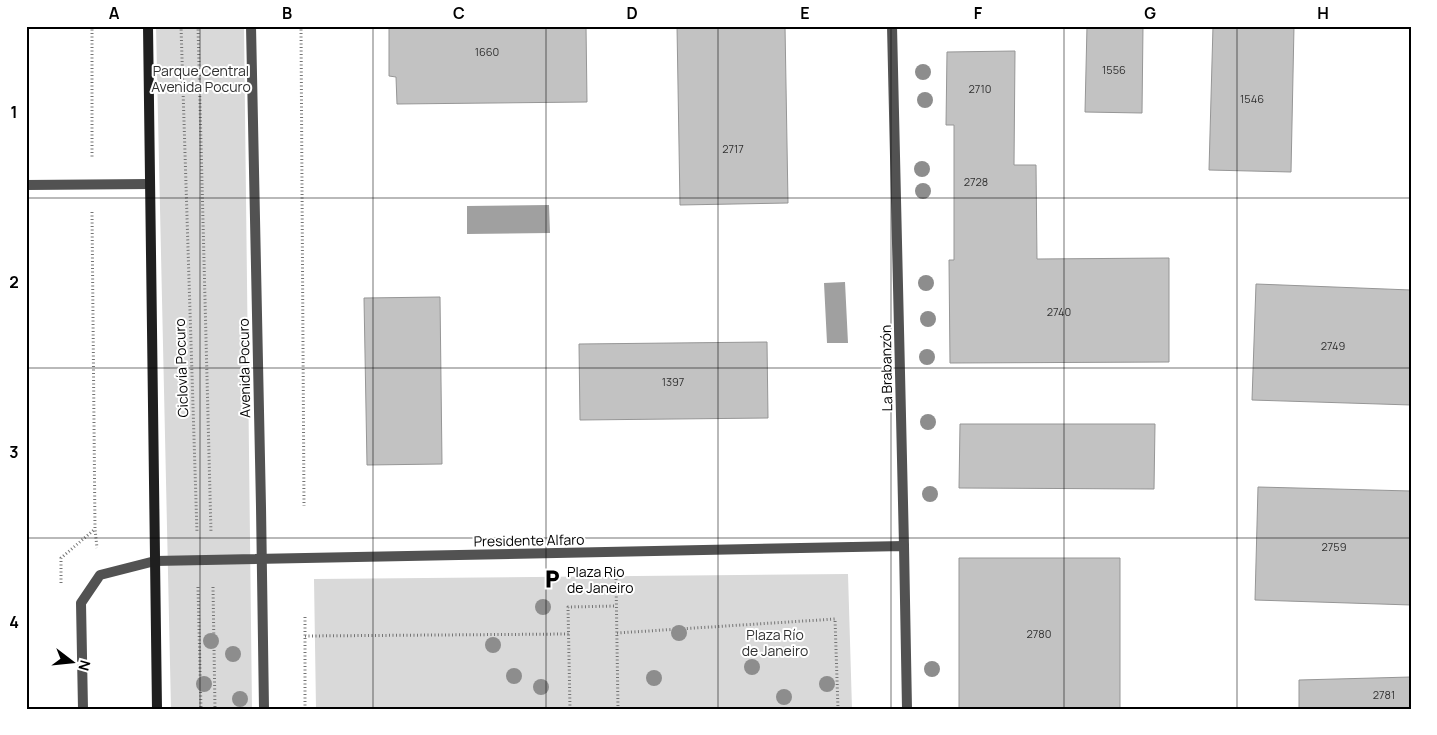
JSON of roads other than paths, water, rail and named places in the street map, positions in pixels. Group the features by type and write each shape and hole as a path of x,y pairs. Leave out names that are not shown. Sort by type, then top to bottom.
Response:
{"main road":[{"path":"148,26 157,709"}],"street":[{"name":"Avenida Pocuro","path":"251,26 264,709"},
{"name":"La Brabanzón","path":"892,26 907,709"},
{"path":"26,185 150,184"},
{"name":"Presidente Alfaro","path":"84,709 81,603 100,575 155,561 904,546"}],"place":[{"name":"Plaza Rio de Janeiro","path":"552,579"}],"park label":[{"name":"Parque Central Avenida Pocuro","path":"201,78"},
{"name":"Plaza Río de Janeiro","path":"775,642"}]}
